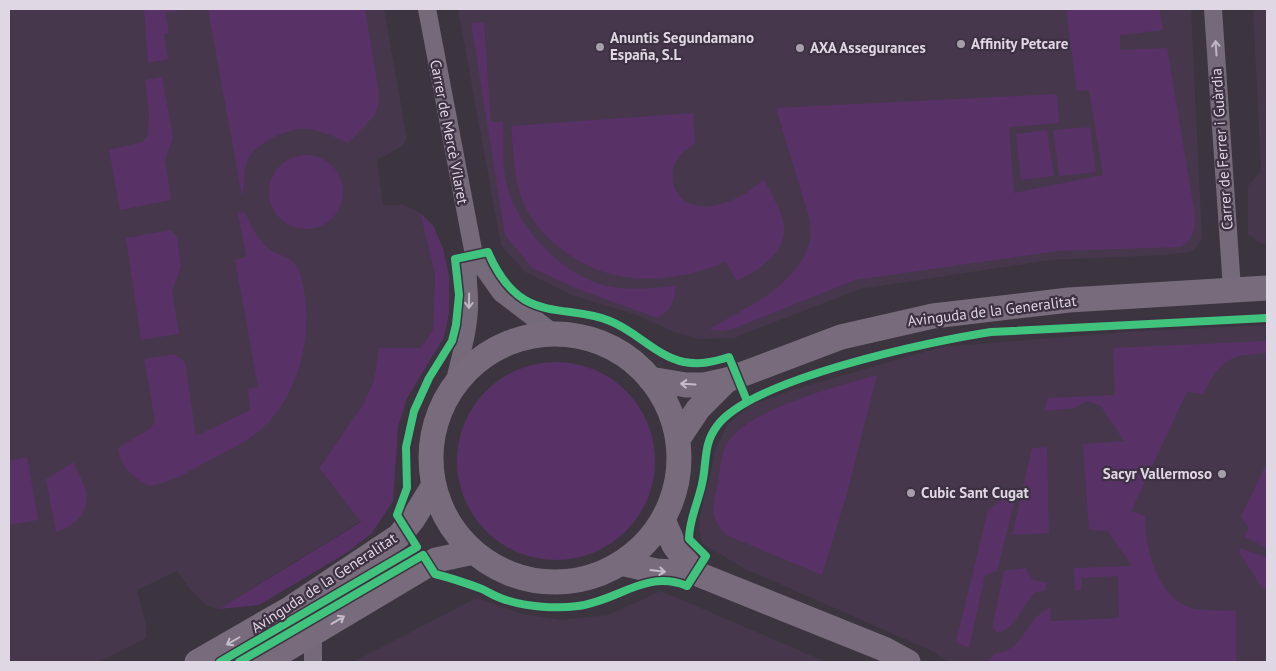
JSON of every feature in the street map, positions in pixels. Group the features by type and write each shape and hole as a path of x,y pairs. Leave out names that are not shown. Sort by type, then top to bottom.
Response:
{"street":[{"name":"Carrer de Mercè Vilaret","path":"427,9 474,255 501,293 556,335"},
{"name":"Carrer de Ferrer i Guàrdia","path":"1213,9 1232,289"},
{"name":"Carrer de Mercè Vilaret","path":"452,389 467,326 470,301 468,264 474,255"},
{"name":"Avinguda de la Generalitat","path":"650,379 686,385 704,385 727,380 841,337 933,316 1069,300 1267,288"},
{"path":"556,335 586,339 608,346 628,358 650,379 665,401 678,439 677,481 663,520 640,548 621,563 586,578 548,582 510,574 474,552 449,522 434,485 431,460 433,437 438,417 452,389 470,368 492,352 516,341 556,335"},
{"name":"Avinguda de la Generalitat","path":"678,439 698,409 727,380"},
{"name":"Avinguda de la Generalitat","path":"196,662 292,608 398,536 413,519 434,485"},
{"path":"663,520 674,545 695,573"},
{"path":"265,662 436,560 474,552"},
{"path":"621,563 656,571 695,573 884,649 908,662"},
{"path":"313,634 313,662"}],"shaded area":[{"path":"9,9 384,9 407,139 401,147 377,160 383,205 404,205 420,213 435,275 433,330 421,348 379,349 374,380 366,400 319,468 361,521 219,609 207,606 190,589 177,571 137,590 146,624 146,638 99,662 9,662"},
{"path":"144,9 188,9 165,13 169,33 164,34 168,59 148,63"},
{"path":"208,9 365,9 379,93 375,115 348,143 310,129 289,131 265,142 248,159 242,196"},
{"path":"458,9 1191,9 1202,239 1194,251 1166,255 1051,260 860,289 734,338 700,339 673,332 640,316 572,295 525,272 501,245"},
{"path":"1066,9 1159,9 1163,30 1120,35 1120,50 1167,48 1195,216 1192,234 1185,244 1181,247 1058,251 855,280 735,328 722,331 709,329 754,304 782,283 804,257 810,241 810,221 776,108 1057,94 1059,123 1009,127 1014,193 1103,175 1089,90 1077,91"},
{"path":"1253,9 1267,9 1267,243 1262,244 1248,234 1248,186 1261,171"},
{"path":"471,23 484,23 491,122 503,122 503,156 509,194 528,229 556,259 572,271 589,280 607,286 624,288 641,289 676,286 671,305 662,315 657,318 578,289 532,268 505,235"},
{"path":"162,77 173,138 165,160 171,200 120,210 109,150 142,142 148,136 149,112 145,80"},
{"path":"693,113 695,143 680,155 676,161 672,175 675,189 684,200 691,204 710,206 730,201 740,196 764,179 780,210 784,232 778,250 764,265 737,281 726,262 703,270 659,278 615,275 594,268 574,258 554,243 538,227 526,208 519,188 511,126"},
{"path":"1090,127 1096,172 1059,176 1053,130"},
{"path":"1047,130 1054,176 1021,180 1016,134"},
{"path":"306,155 320,158 332,166 340,178 343,192 340,206 332,218 320,226 306,229 292,226 280,218 272,206 269,192 272,178 280,166 292,158"},
{"path":"245,212 260,240 271,250 293,262 299,271 304,291 306,335 302,358 295,379 286,399 273,417 258,432 233,448 179,477 150,486 129,472 122,462 118,448 151,428 155,421 144,359 174,354 185,362 196,436 250,410 248,389 258,387 235,260 246,257 238,213"},
{"path":"420,213 433,225 443,248 449,276 449,313 444,337 407,398 398,427 393,501 372,533 348,552 259,605 219,609 361,522 319,468 364,403 374,380 379,348 421,348 433,330 435,275"},
{"path":"171,230 177,237 181,266 172,292 179,334 141,340 126,238"},
{"path":"1267,325 1267,662 948,662 930,650 743,568 702,543 699,529 700,516 716,448 728,424 750,405 796,389 941,347 1126,332"},
{"path":"1267,341 1267,353 1243,356 1227,361 1215,373 1203,394 1187,392 1131,511 1145,516 1151,558 1163,585 1172,596 1183,604 1196,609 1236,611 1236,662 989,662 994,654 1005,652 1013,647 1035,619 1050,608 1051,621 1119,618 1118,576 1082,578 1081,590 1075,590 1074,568 1132,566 1108,531 1089,530 1083,444 1124,441 1100,405 1086,401 1076,408 1044,411 1048,398 1115,395 1113,348"},
{"path":"556,362 575,364 594,370 611,379 626,391 638,406 647,423 653,442 655,461 653,480 647,499 638,516 626,531 611,543 594,552 575,558 556,560 537,558 518,552 501,543 486,531 474,516 465,499 459,480 457,461 459,442 465,423 474,406 486,391 501,379 518,370 537,364"},
{"path":"877,375 846,497 822,575 726,535 716,522 713,510 724,449 737,432 753,420 795,401 818,392"},
{"path":"1047,447 1049,533 1012,535 1032,448"},
{"path":"27,457 38,520 9,525 9,461"},
{"path":"74,462 85,488 86,503 84,510 75,522 56,532 46,479"},
{"path":"1267,462 1267,548 1245,537 1249,528 1241,517"},
{"path":"1018,488 997,571 985,575 969,648 956,642 988,510"},
{"path":"1241,548 1267,558 1267,588 1262,588 1239,552"},
{"path":"1026,568 1033,579 1047,582 1045,591 1035,592 1014,622 1003,631 997,633 993,628 993,623 1004,571"},
{"path":"661,591 826,662 353,662 476,598 522,614 561,620 608,615"}],"cycle path":[{"path":"220,662 417,547 397,515 407,488 406,447 414,411 429,378 452,341 456,325 459,295 455,259 488,252 503,279 513,291 525,300 545,308 589,315 610,321 674,359 690,363 701,363 729,357 747,401"},
{"path":"239,662 423,555 435,574 482,589 503,599 533,606 578,606 658,581 687,586 706,556 689,539 689,532 702,484 709,440 717,426 736,409 766,393 803,378 887,353 991,332 1267,318"}],"place":[{"name":"Affinity Petcare","path":"961,44"},
{"name":"Anuntis Segundamano España, S.L","path":"600,47"},
{"name":"AXA Assegurances","path":"800,48"},
{"name":"Sacyr Vallermoso","path":"1222,474"},
{"name":"Cubic Sant Cugat","path":"911,493"}]}
